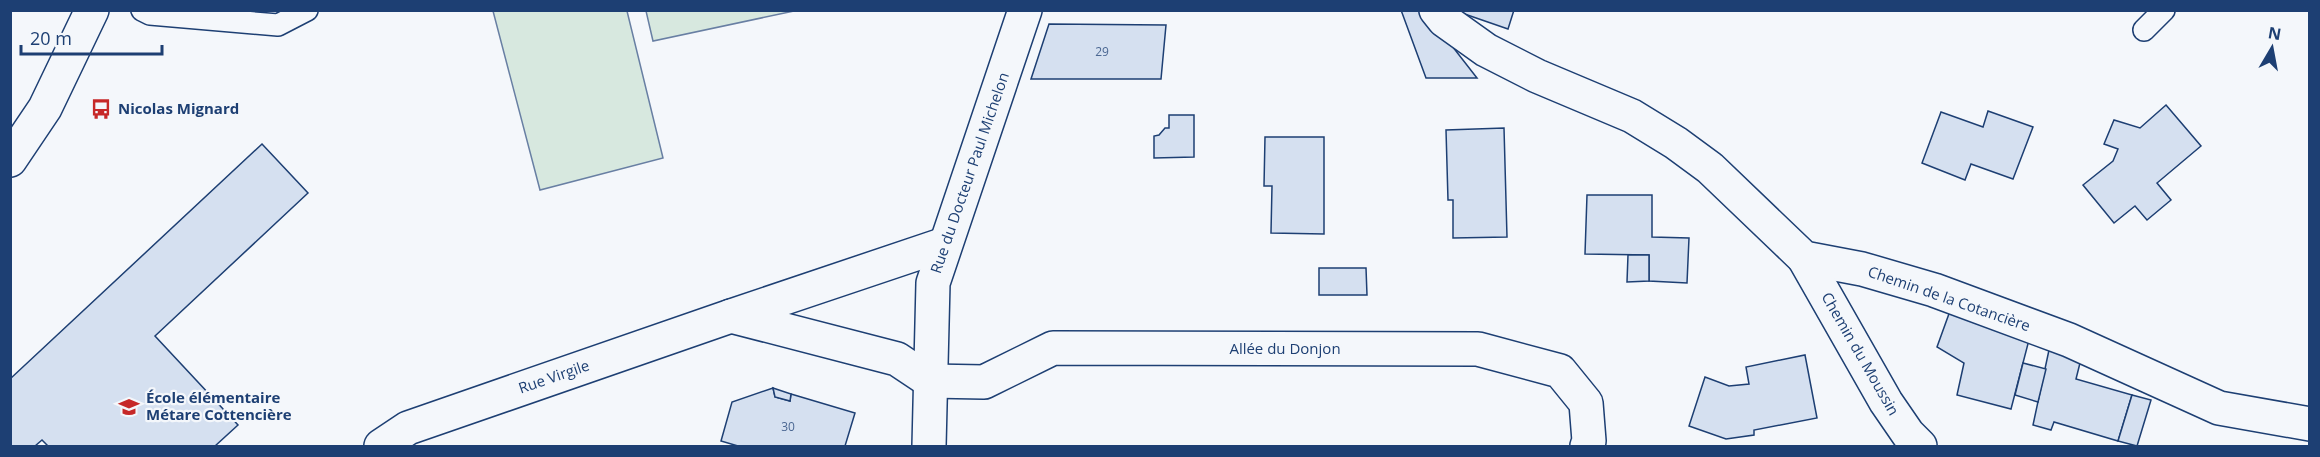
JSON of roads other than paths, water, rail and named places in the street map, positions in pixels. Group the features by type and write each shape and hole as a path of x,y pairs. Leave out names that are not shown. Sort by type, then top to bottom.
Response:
{"street":[{"path":"10,160 45,108 92,10"},
{"name":"Rue du Docteur Paul Michelon","path":"929,447 933,283 1025,10"},
{"path":"1436,10 1444,20 1486,51 1632,116 1676,143 1710,168 1804,258"},
{"name":"Rue Virgile","path":"381,447 408,428 945,244"},
{"name":"Chemin de la Cotancière","path":"1804,258 1862,269 1934,290 2069,340 2219,408 2310,424"},
{"name":"Chemin du Moussin","path":"1804,258 1886,402 1920,447"},
{"path":"731,316 897,359 930,381"},
{"name":"Allée du Donjon","path":"930,381 984,382 1053,348 1478,349 1560,371 1586,403 1589,441 1587,447"}],"lane":[{"path":"142,10 150,14 278,25 307,10"},
{"path":"2144,30 2164,10"}],"place":[{"name":"Nicolas Mignard","path":"101,109"},
{"name":"École élémentaire Métare Cottencière","path":"129,407"}]}
